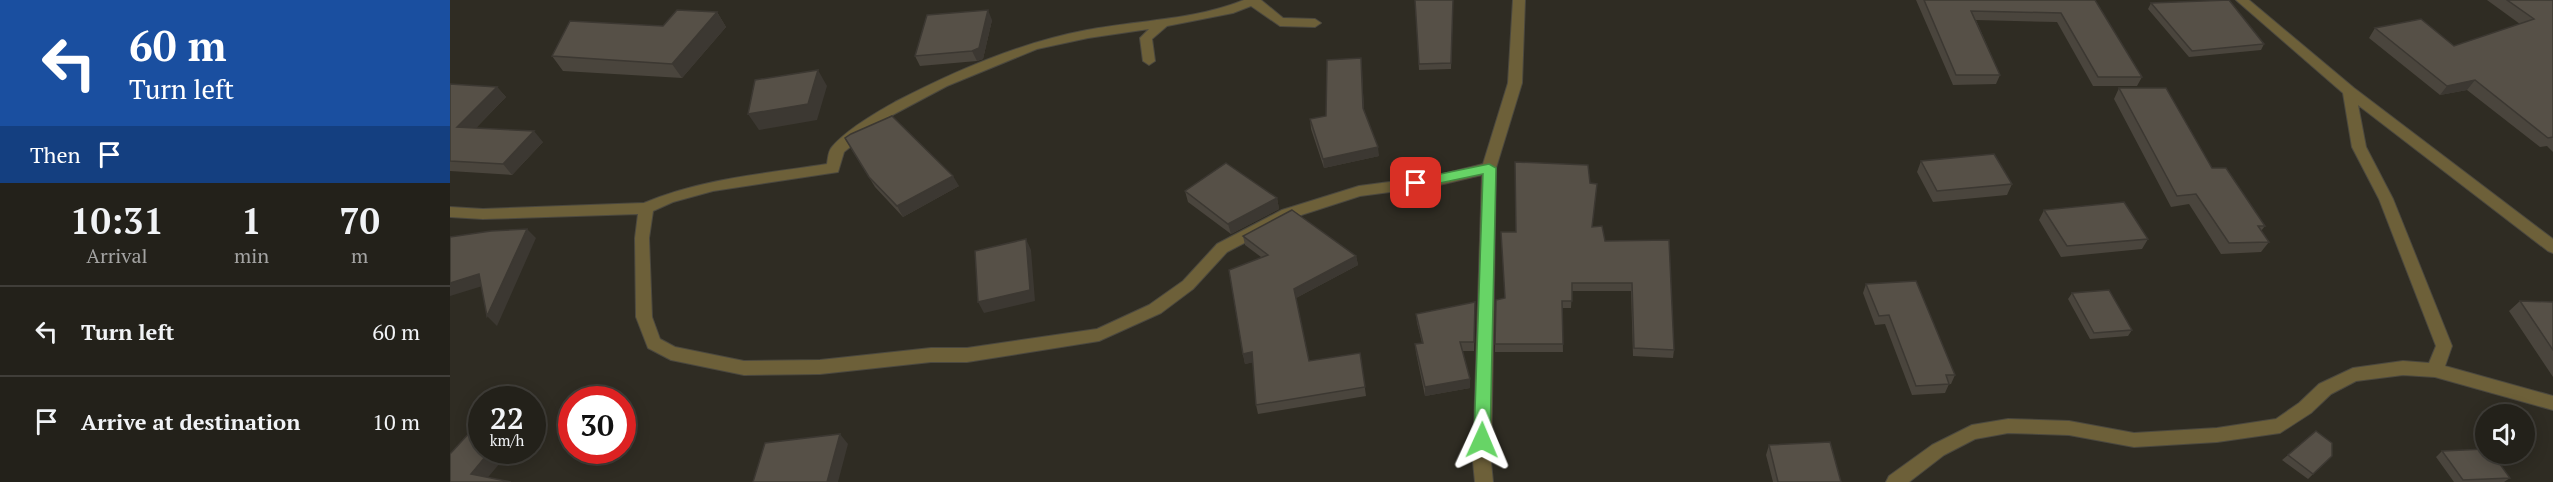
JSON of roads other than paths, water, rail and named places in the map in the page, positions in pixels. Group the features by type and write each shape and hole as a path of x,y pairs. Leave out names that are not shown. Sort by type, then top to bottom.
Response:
{"street":[{"path":"1484,482 1482,462 1489,168 1515,83 1519,0"},
{"path":"2242,0 2349,91 2553,247"},
{"path":"450,212 483,214 646,208 671,196 721,184 833,168 837,150 878,117 942,83 1034,46 1088,34 1162,24 1233,9 1253,1 1280,22 1314,23"},
{"path":"1149,61 1146,38 1162,24"},
{"path":"2349,91 2360,147 2386,199 2444,346 2435,370"},
{"path":"646,208 642,238 644,317 654,344 671,353 744,368 820,367 931,355 967,355 1099,335 1155,309 1188,285 1222,248 1287,214 1359,191 1435,181 1489,168"},
{"path":"1895,482 1938,450 1972,432 2008,426 2069,428 2134,440 2217,435 2280,426 2305,408 2325,389 2353,375 2403,368 2435,370 2553,403"}]}
